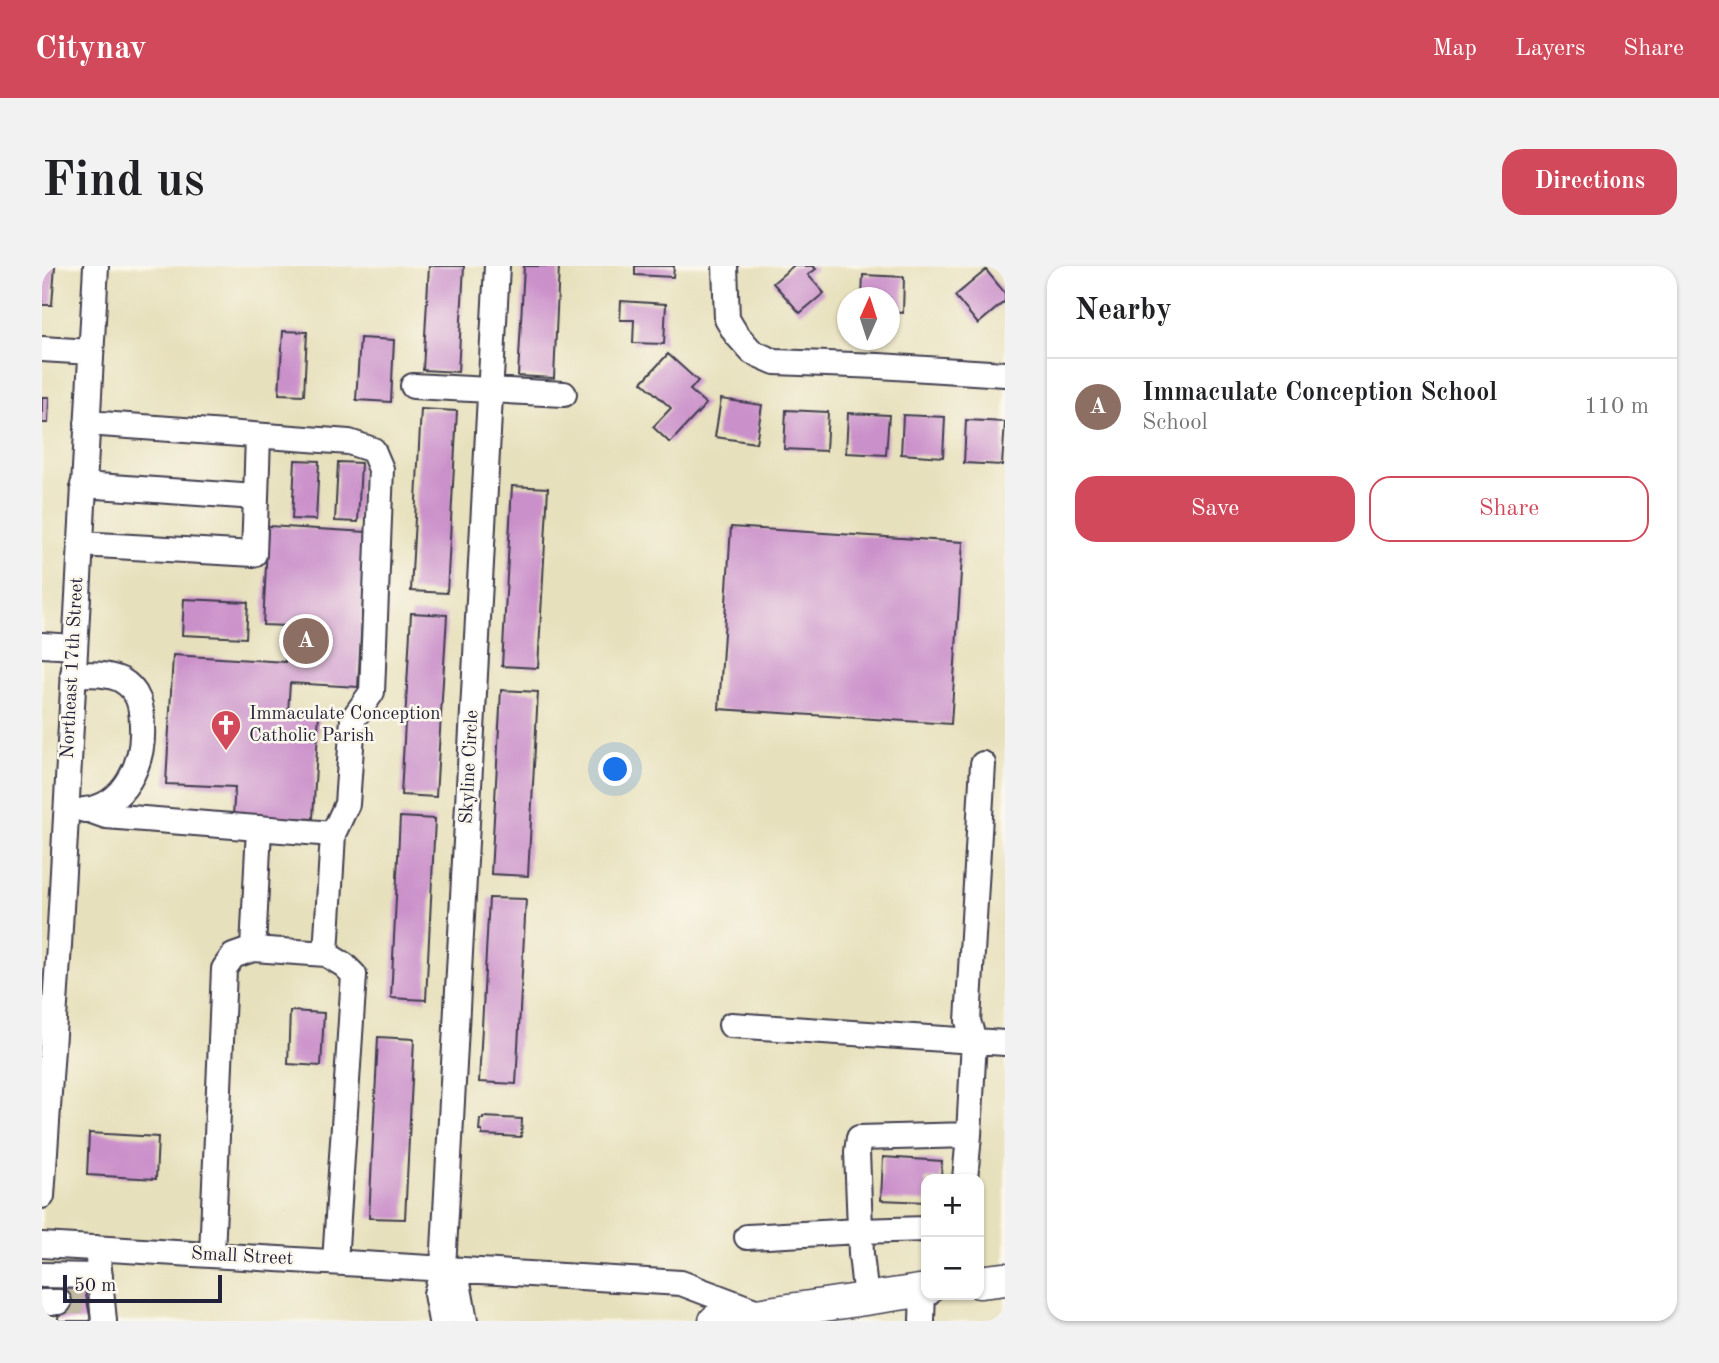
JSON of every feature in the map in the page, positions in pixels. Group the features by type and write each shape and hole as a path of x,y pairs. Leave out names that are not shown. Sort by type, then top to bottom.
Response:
{"main road":[{"path":"984,1281 1005,1279"},
{"path":"715,1321 764,1317 866,1299 924,1301"}],"street":[{"name":"Northeast 17th Street","path":"42,1196 50,945 77,810 73,674 96,266"},
{"name":"Skyline Circle","path":"443,1268 497,266"},
{"path":"725,266 727,319 752,352 775,362 1005,374"},
{"path":"42,349 91,352"},
{"path":"413,386 564,394"},
{"path":"86,423 349,442 373,450 381,469 372,692 353,719 347,804 333,834 326,954"},
{"path":"80,544 254,554 258,436"},
{"path":"83,485 256,497"},
{"path":"42,645 74,647"},
{"path":"73,674 108,676 121,681 136,693 142,708 143,736 140,758 132,776 111,802 77,810"},
{"path":"965,1174 974,1040 968,1021 983,764"},
{"path":"77,810 106,816 333,834"},
{"path":"253,949 260,828"},
{"path":"212,1255 224,969 233,956 253,949 326,954 354,975 334,1262"},
{"path":"731,1025 1005,1043"},
{"path":"866,1299 861,1254 857,1152 859,1139 969,1135"},
{"path":"747,1237 921,1230"},
{"name":"Small Street","path":"42,1245 681,1283 764,1317"},
{"path":"97,1248 100,1276 98,1308"},
{"path":"441,1321 436,1294 443,1268 458,1282 465,1321"},
{"path":"42,1275 100,1276"}],"building":[{"path":"42,266 55,266 52,305 42,305"},
{"path":"429,266 464,266 458,372 423,370"},
{"path":"524,266 559,266 554,378 518,376"},
{"path":"635,266 674,266 673,277 635,275"},
{"path":"793,266 813,266 816,269 808,275 824,293 800,313 773,283"},
{"path":"986,270 1005,293 1005,301 978,324 955,296"},
{"path":"863,275 904,277 903,313 900,313 900,287 862,287"},
{"path":"621,301 666,304 664,344 633,343 634,320 620,320"},
{"path":"283,331 307,332 304,395 279,394"},
{"path":"360,338 394,340 391,402 356,400"},
{"path":"668,354 698,381 690,390 706,404 670,443 653,427 671,408 642,382"},
{"path":"42,397 49,397 48,423 42,423"},
{"path":"721,399 762,405 756,443 715,437"},
{"path":"421,409 457,411 447,593 411,591"},
{"path":"786,410 828,412 826,451 784,449"},
{"path":"848,413 889,415 886,455 846,453"},
{"path":"903,415 945,417 943,457 901,454"},
{"path":"966,420 1005,422 1002,465 964,463"},
{"path":"295,460 319,461 316,520 292,519"},
{"path":"338,462 361,463 358,522 335,521"},
{"path":"512,486 548,488 538,668 502,666"},
{"path":"268,526 367,532 358,687 290,683 288,712 319,713 313,819 233,815 235,787 166,784 173,655 285,662 287,626 263,625"},
{"path":"731,527 963,542 951,724 719,709"},
{"path":"184,599 248,602 246,638 182,635"},
{"path":"411,613 447,615 436,797 401,795"},
{"path":"501,690 538,692 528,876 491,874"},
{"path":"400,817 435,819 426,1000 391,998"},
{"path":"489,898 526,899 516,1084 479,1082"},
{"path":"290,1011 324,1013 321,1066 288,1064"},
{"path":"378,1037 414,1039 405,1219 369,1218"},
{"path":"480,1119 522,1119 521,1137 482,1135 482,1131 479,1131"},
{"path":"89,1133 158,1137 156,1179 87,1175"},
{"path":"883,1157 942,1161 941,1174 921,1174 921,1202 881,1200"},
{"path":"83,1279 91,1321 58,1321 60,1283"}],"tunnel":[{"path":"59,1302 87,1302"}],"place":[{"name":"Immaculate Conception School","path":"306,641"},
{"name":"Immaculate Conception Catholic Parish","path":"226,752"}]}
